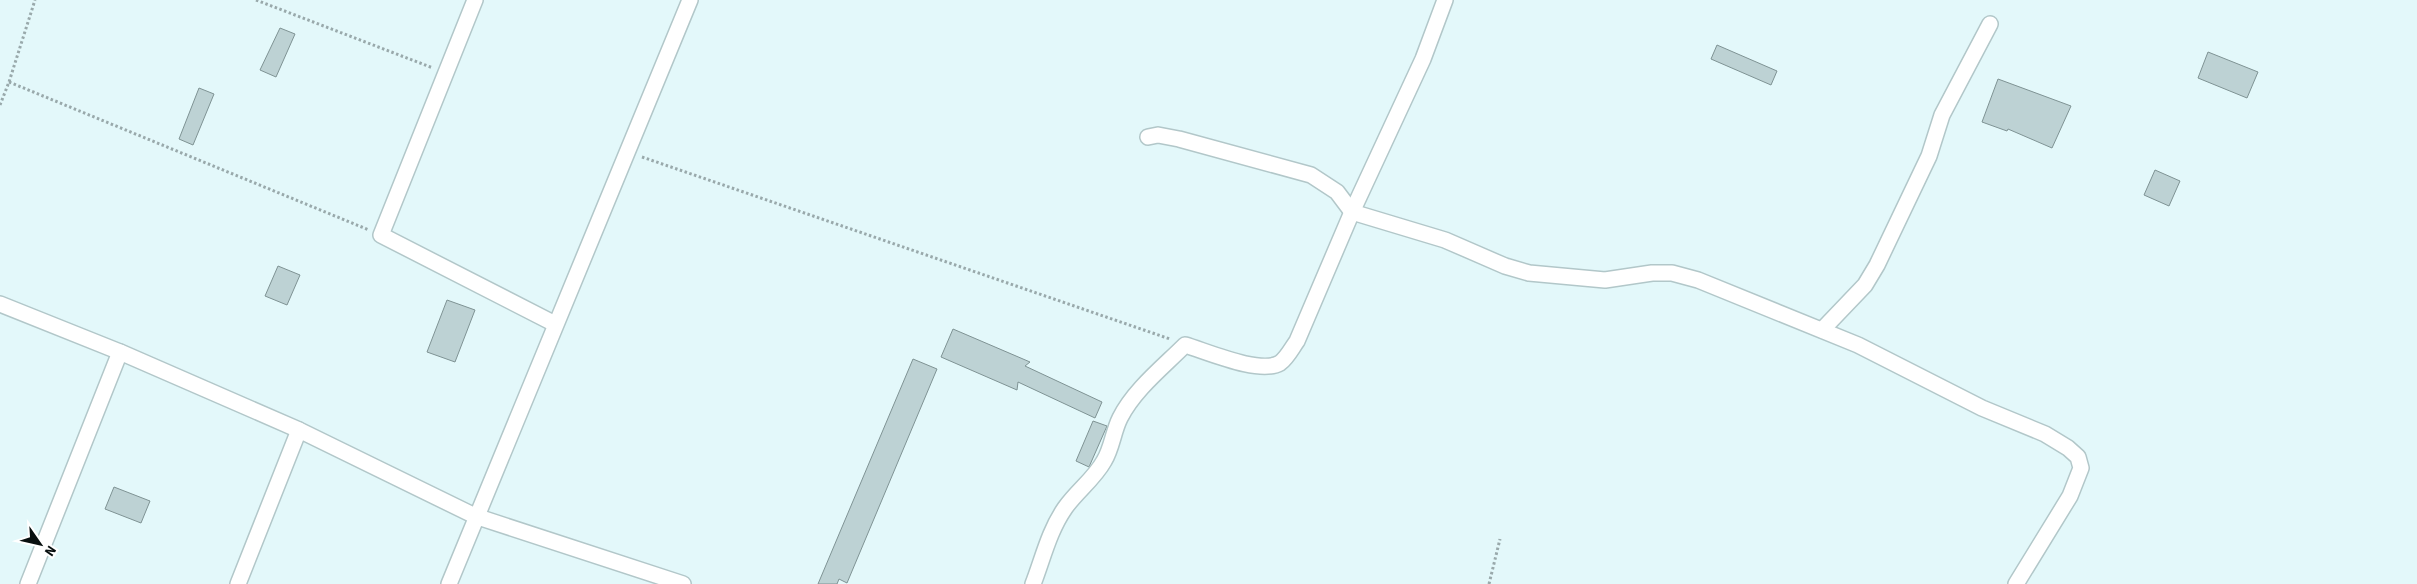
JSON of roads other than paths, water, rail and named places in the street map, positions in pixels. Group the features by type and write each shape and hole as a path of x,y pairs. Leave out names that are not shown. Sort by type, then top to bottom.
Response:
{"street":[{"path":"475,0 381,235 555,324"},
{"path":"448,584 690,0"},
{"path":"1033,584 1050,533 1066,507 1095,475 1105,460 1119,420 1127,407 1139,391 1185,344 1246,364 1262,367 1280,363 1297,341 1352,212 1423,59 1445,0"},
{"path":"1822,330 1865,285 1877,265 1926,164 1942,115 1990,24"},
{"path":"1148,137 1158,136 1179,139 1311,175 1337,192 1352,212 1445,240 1504,266 1529,273 1605,280 1652,273 1672,273 1724,289 1858,346 1982,408 2045,434 2068,448 2078,457 2081,468 2070,496 2016,584"},
{"path":"0,304 120,352 299,430 475,516 683,584"},
{"path":"28,584 120,352"},
{"path":"238,584 299,430"}]}
